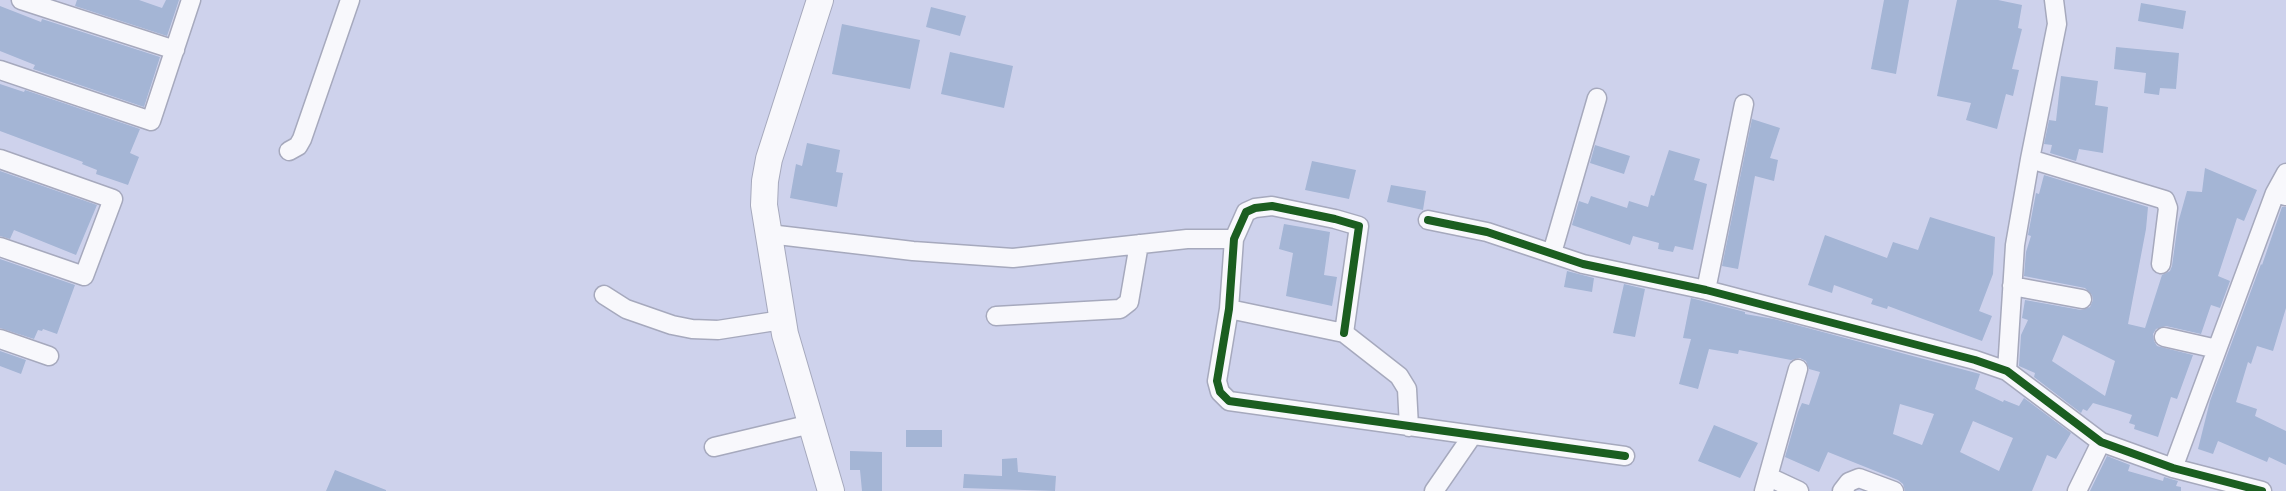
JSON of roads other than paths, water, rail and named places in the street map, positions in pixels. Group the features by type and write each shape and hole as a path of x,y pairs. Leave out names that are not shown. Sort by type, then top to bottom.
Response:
{"main road":[{"path":"820,0 769,159 764,205 782,320 831,491"}],"street":[{"path":"21,0 175,50"},
{"path":"0,70 152,121 191,0"},
{"path":"289,151 298,146 302,139 350,0"},
{"path":"2007,371 2015,245 2057,24 2054,0"},
{"path":"1552,253 1597,98"},
{"path":"1706,290 1744,104"},
{"path":"0,159 113,199 84,276 0,247"},
{"path":"2030,159 2165,200 2168,208 2161,264"},
{"path":"2173,468 2217,349 2281,194 2286,173"},
{"path":"1344,333 1359,226 1272,206 1255,208 1246,212 1234,239 1229,309 1217,381 1220,392 1229,401 1625,456"},
{"path":"1428,220 1487,232 1583,264 1706,290 1975,360 2007,371 2101,442 2173,468 2262,491"},
{"path":"769,234 913,251 1013,258 1187,239 1234,239"},
{"path":"996,316 1120,309 1129,302 1139,244"},
{"path":"2012,286 2082,299"},
{"path":"604,295 626,309 672,325 692,329 718,330 782,320"},
{"path":"1229,309 1344,333 1399,376 1407,388 1409,427"},
{"path":"2164,337 2217,349"},
{"path":"0,339 49,356"},
{"path":"1798,369 1766,484 1799,491"},
{"path":"714,447 811,424"},
{"path":"1434,491 1472,436"},
{"path":"2077,491 2101,442"},
{"path":"1842,491 1849,482 1859,478 1894,491"}]}
